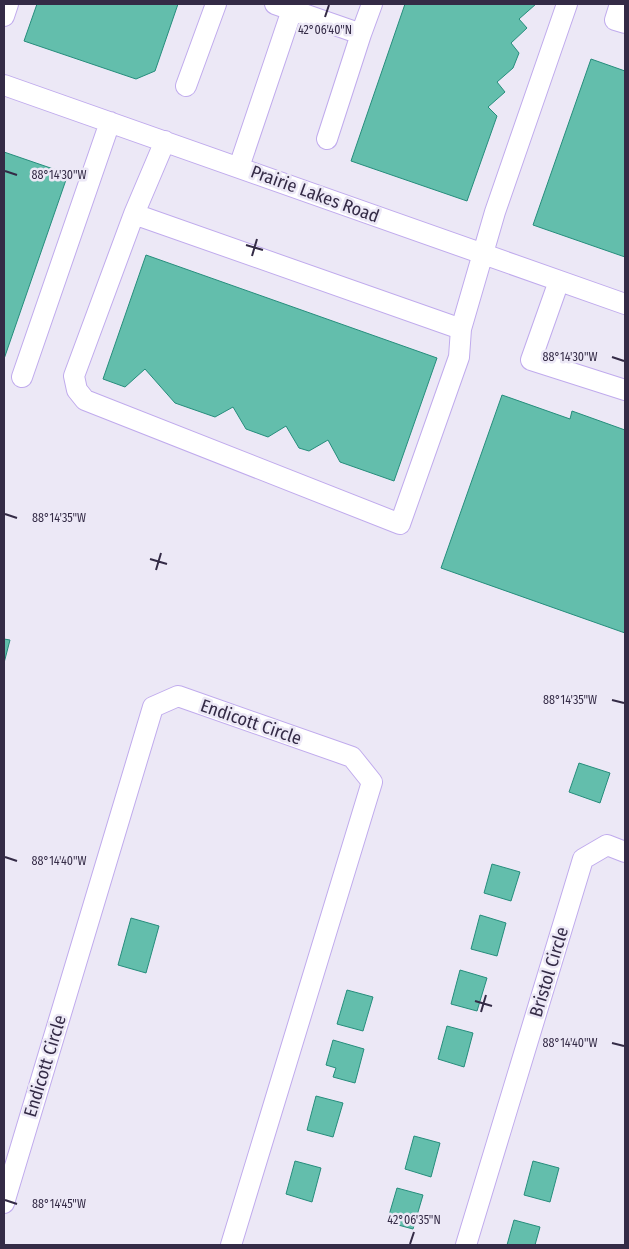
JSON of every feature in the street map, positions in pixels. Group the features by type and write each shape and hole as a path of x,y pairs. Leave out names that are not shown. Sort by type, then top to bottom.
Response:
{"street":[{"path":"4,16 8,4"},
{"path":"186,86 216,4"},
{"path":"327,139 372,4"},
{"path":"165,141 134,214 74,376 76,390 85,400 400,524 459,357 461,329 483,254 567,4"},
{"path":"620,4 615,20 625,23"},
{"path":"239,167 287,6 361,34"},
{"name":"Prairie Lakes Road","path":"4,85 625,304"},
{"path":"22,377 110,122"},
{"path":"134,214 461,329"},
{"path":"559,281 531,360 625,390"},
{"name":"Endicott Circle","path":"4,1203 153,707 178,696 352,757 372,782 230,1245"},
{"name":"Bristol Circle","path":"466,1245 583,859 607,845 625,852"}],"building":[{"path":"37,4 178,4 155,71 136,79 24,41"},
{"path":"405,4 536,4 519,19 527,28 511,43 519,53 513,68 497,82 505,92 488,107 497,116 467,201 351,161"},
{"path":"591,59 625,71 625,257 533,225"},
{"path":"4,152 68,174 4,359"},
{"path":"146,255 437,358 394,481 340,462 328,440 309,451 299,448 286,426 268,437 246,429 233,407 215,417 175,403 145,369 125,387 103,379"},
{"path":"502,395 570,419 572,411 625,430 625,633 441,568"},
{"path":"4,639 10,640 4,663"},
{"path":"579,763 610,773 600,803 569,792"},
{"path":"492,864 520,872 511,901 484,893"},
{"path":"480,915 506,923 497,956 471,949"},
{"path":"131,918 159,926 146,973 118,965"},
{"path":"460,970 487,978 477,1011 451,1004"},
{"path":"347,990 373,997 363,1031 337,1024"},
{"path":"447,1026 473,1033 464,1067 438,1059"},
{"path":"333,1040 364,1049 355,1083 333,1077 336,1068 326,1065"},
{"path":"316,1096 343,1103 333,1137 307,1130"},
{"path":"414,1136 440,1143 431,1177 405,1169"},
{"path":"295,1161 321,1168 312,1202 286,1194"},
{"path":"533,1161 559,1168 550,1202 524,1195"},
{"path":"397,1188 423,1195 413,1229 387,1222"},
{"path":"514,1220 540,1227 535,1245 507,1245"}]}
